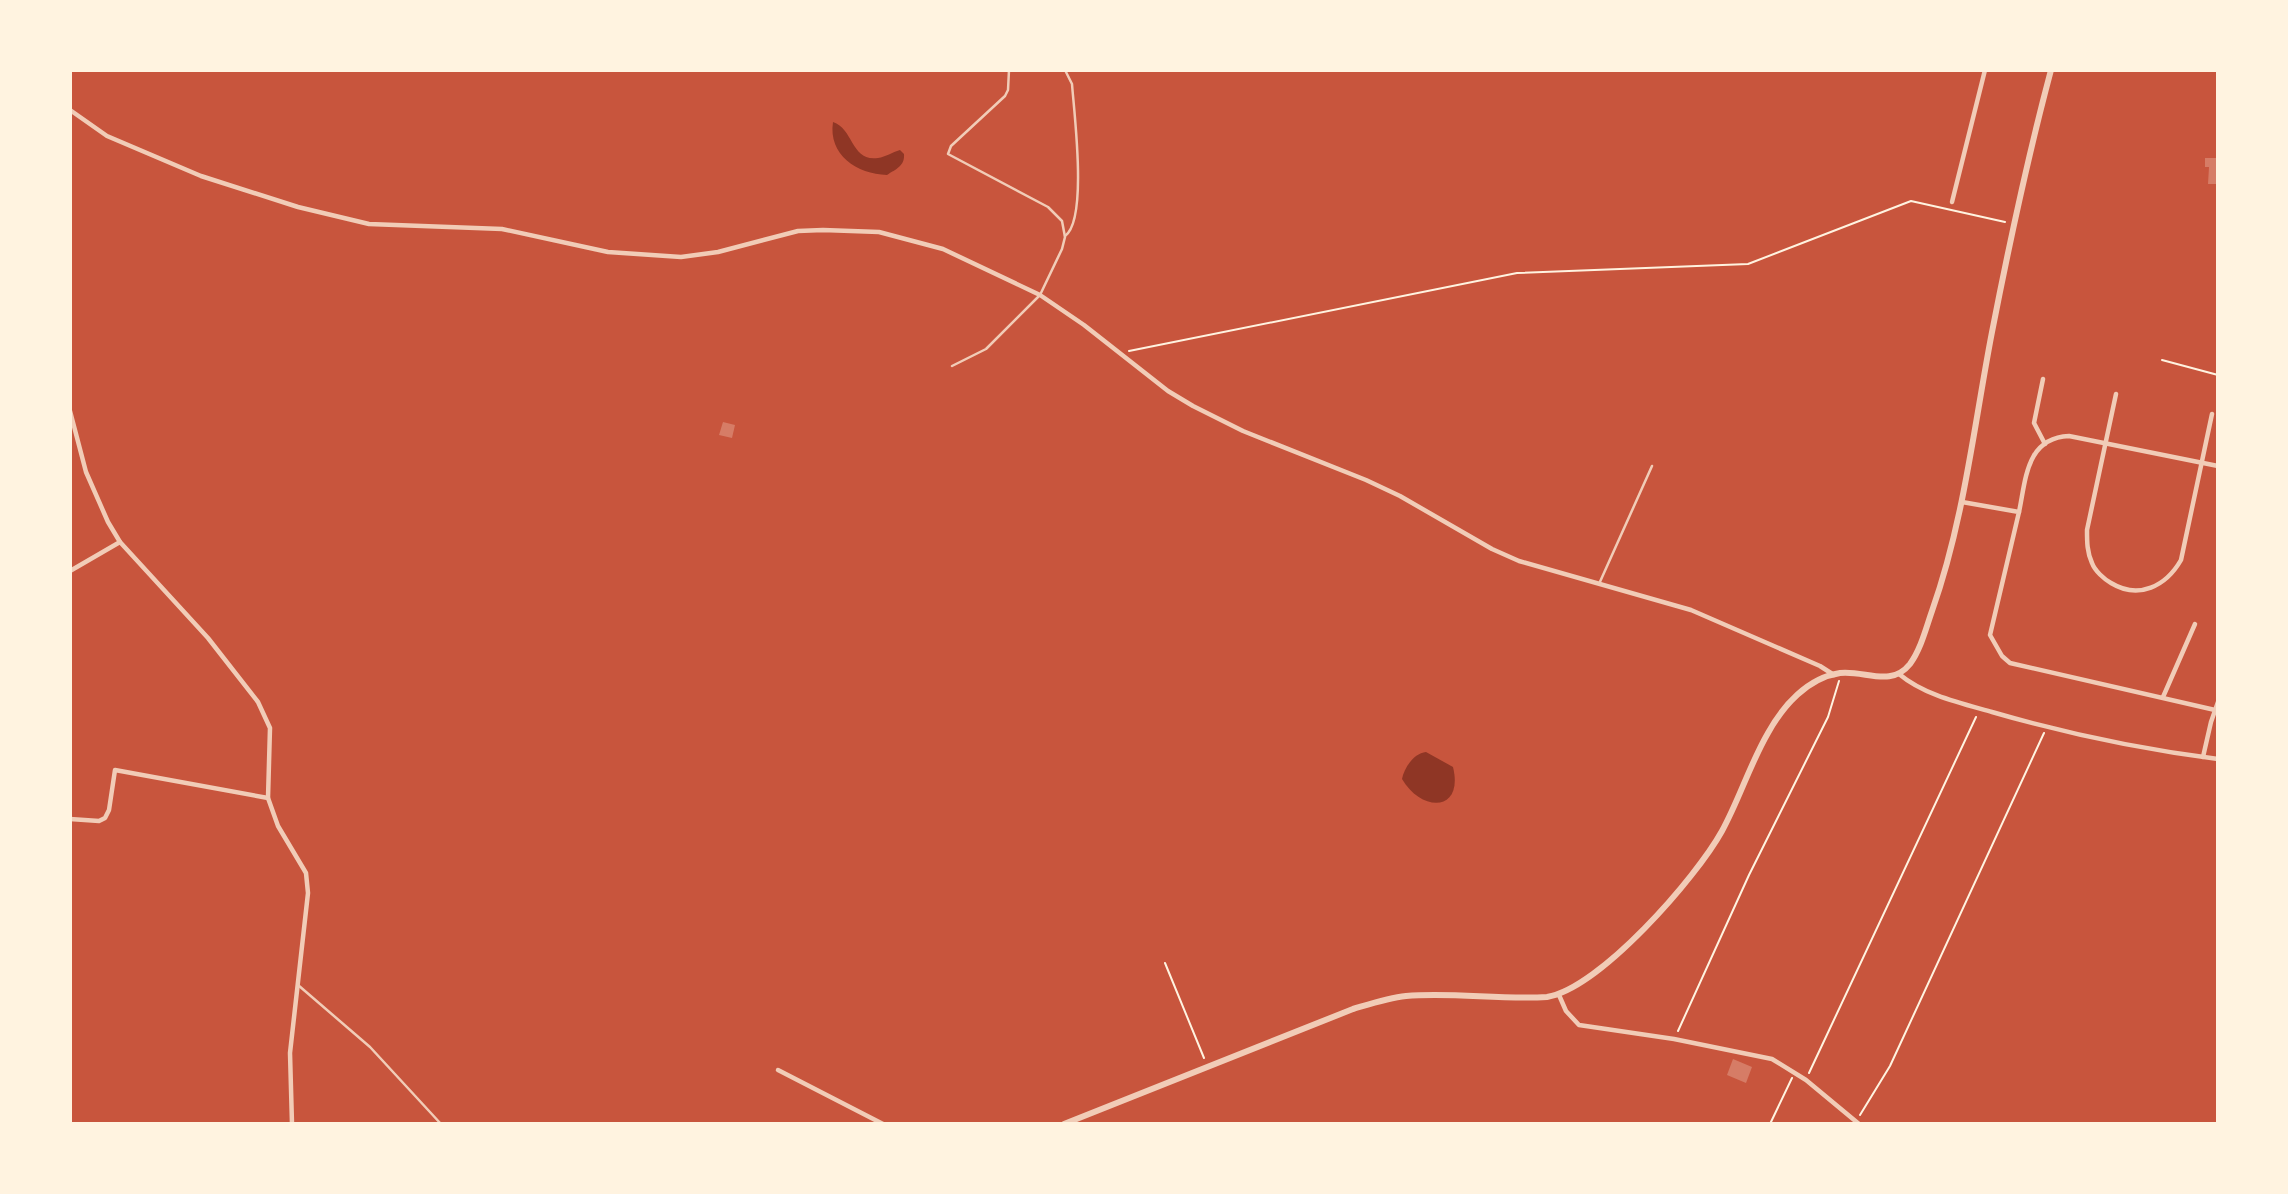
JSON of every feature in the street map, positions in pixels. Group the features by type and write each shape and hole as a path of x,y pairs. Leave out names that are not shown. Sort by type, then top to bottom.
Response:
{"street":[{"path":"1952,202 1985,70"},
{"path":"70,110 107,136 201,176 298,207 369,224 502,229 608,252 681,257 718,252 798,232 848,229 879,232 943,249 1040,295 1193,406 1243,431 1400,496 1492,549 1519,561 1691,610 1838,674 1884,678 1899,674 1910,664 1924,634 1949,558 1962,502 1992,331 2051,70"},
{"path":"2043,379 2034,423 2046,444"},
{"path":"2116,394 2087,530 2087,547 2093,566 2107,581 2131,591 2155,587 2174,571 2181,560 2212,414"},
{"path":"70,411 86,472 120,542 208,638 258,702 270,728 268,798 278,826 306,873 308,893 290,1052 292,1124"},
{"path":"2215,710 2010,663 2002,656 1990,635 2029,461 2046,444 2057,436 2069,436 2218,466"},
{"path":"1962,502 2019,512"},
{"path":"70,571 120,542"},
{"path":"2163,697 2195,624"},
{"path":"1063,1124 1353,1009 1403,996 1534,998 1559,995 1577,987 1609,962 1691,877 1723,830 1778,715 1800,692 1838,674"},
{"path":"1899,674 1912,685 2046,729 2148,749 2218,759"},
{"path":"2203,757 2218,702"},
{"path":"70,819 99,821 105,818 109,810 115,770 268,798"},
{"path":"1559,995 1566,1011 1578,1025 1674,1039 1772,1059 1806,1080 1858,1123"},
{"path":"778,1070 883,1124"}],"lane":[{"path":"952,366 986,349 1040,295 1065,237 1062,221 1048,207 948,153 951,146 1005,96 1009,70"},
{"path":"1065,70 1072,83 1078,185 1074,223 1065,237"},
{"path":"1599,584 1652,466"},
{"path":"297,984 370,1047 440,1124"}],"path":[{"path":"1118,353 1517,273 1748,264 1910,201 2015,225"},
{"path":"2162,360 2218,375"},
{"path":"1674,1039 1749,875 1828,717 1837,694 1838,674"},
{"path":"1806,1080 1980,709"},
{"path":"1858,1123 1890,1066 2046,729"},
{"path":"1166,963 1206,1066"},
{"path":"1770,1124 1795,1073"}],"shaded area":[{"path":"833,122 845,131 863,155 878,158 900,150 904,154 901,164 887,175 865,171 855,166 840,153 835,144"},
{"path":"1426,752 1453,767 1455,782 1452,793 1447,800 1439,803 1420,798 1402,779 1410,762 1417,755"}],"building":[{"path":"2205,158 2218,158 2218,184 2208,184 2209,167 2205,167"},
{"path":"723,422 735,425 732,438 719,435"},
{"path":"1733,1059 1752,1067 1746,1083 1727,1075"}]}
